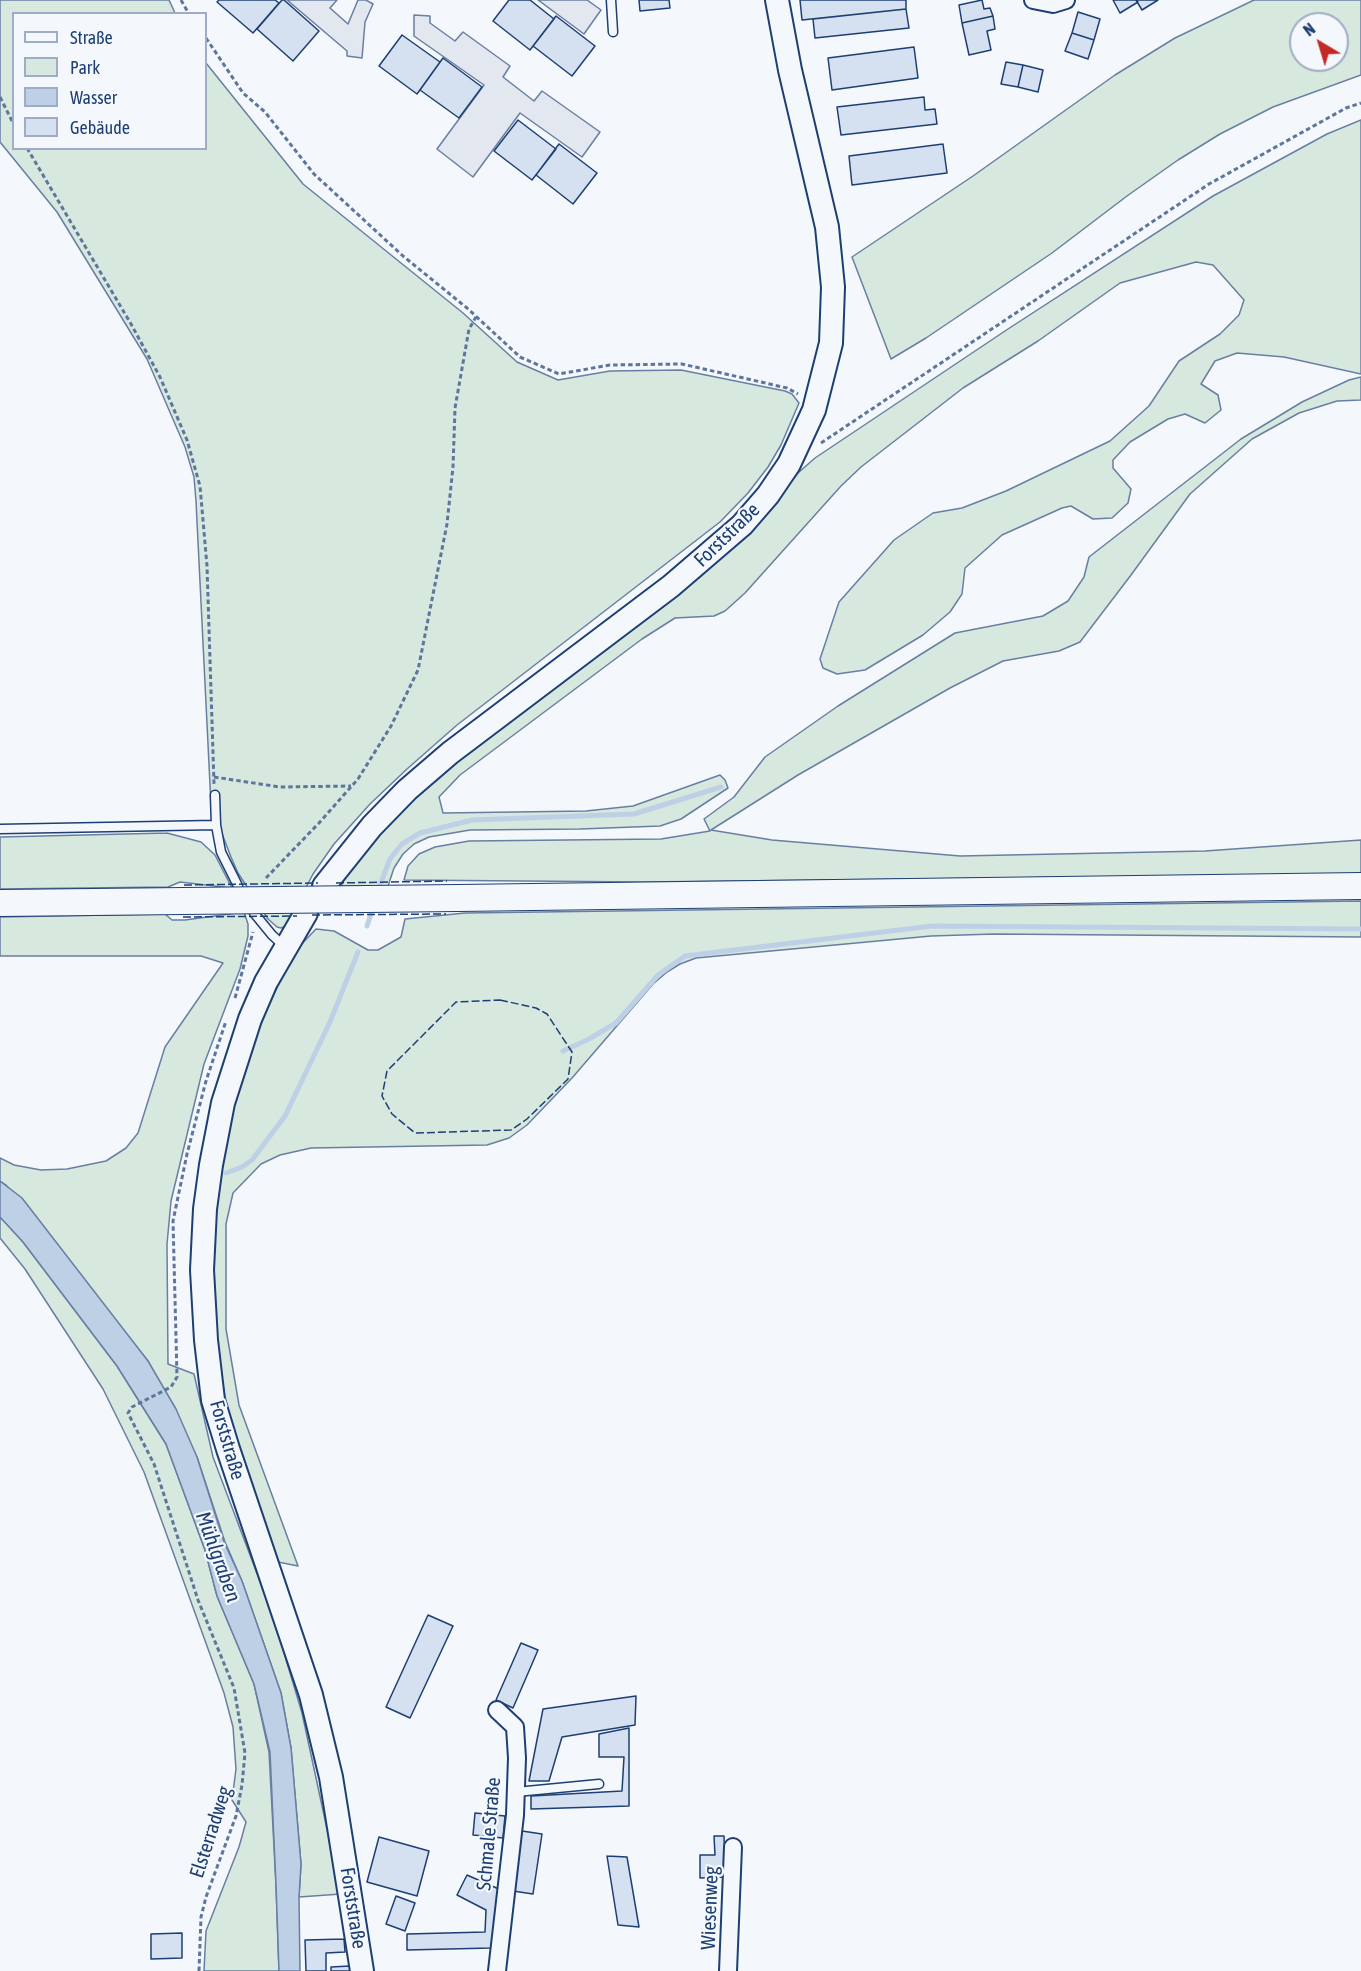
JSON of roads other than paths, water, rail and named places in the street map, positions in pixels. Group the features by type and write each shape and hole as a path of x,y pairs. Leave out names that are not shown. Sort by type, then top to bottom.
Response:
{"main road":[{"path":"0,903 1361,886"}],"street":[{"name":"Forststraße","path":"324,886 372,826 407,790 469,738 671,586 742,525 768,495 789,464 814,410 831,343 832,277 827,227 789,70 777,0"},
{"path":"1034,0 1053,4 1066,0"},
{"name":"Forststraße","path":"306,913 266,982 250,1019 224,1103 215,1144 206,1209 203,1260 206,1340 213,1400 311,1695 331,1777 362,1971"},
{"name":"Schmale Straße","path":"497,1710 515,1726 517,1758 515,1815 497,1971"},
{"name":"Wiesenweg","path":"728,1971 733,1847"}],"lane":[{"path":"611,0 613,32"},
{"path":"215,795 216,825 221,852 238,886"},
{"path":"0,829 216,825"},
{"path":"254,913 285,947"},
{"path":"516,1792 599,1784"}],"water":[{"name":"Mühlgraben","path":"0,1181 22,1198 148,1361 176,1409 197,1457 224,1542 242,1581 281,1693 291,1748 301,1864 300,1971 279,1971 270,1752 254,1684 217,1596 205,1550 166,1444 117,1366 23,1242 0,1217"}],"waterway":[{"path":"380,885 390,859 402,844 420,833 472,820 634,814 721,787"},
{"path":"367,926 372,911"},
{"path":"563,1051 616,1023 658,975 685,956 932,926 1361,929"},
{"path":"226,1173 252,1160 285,1116 330,1022 358,952"}]}
